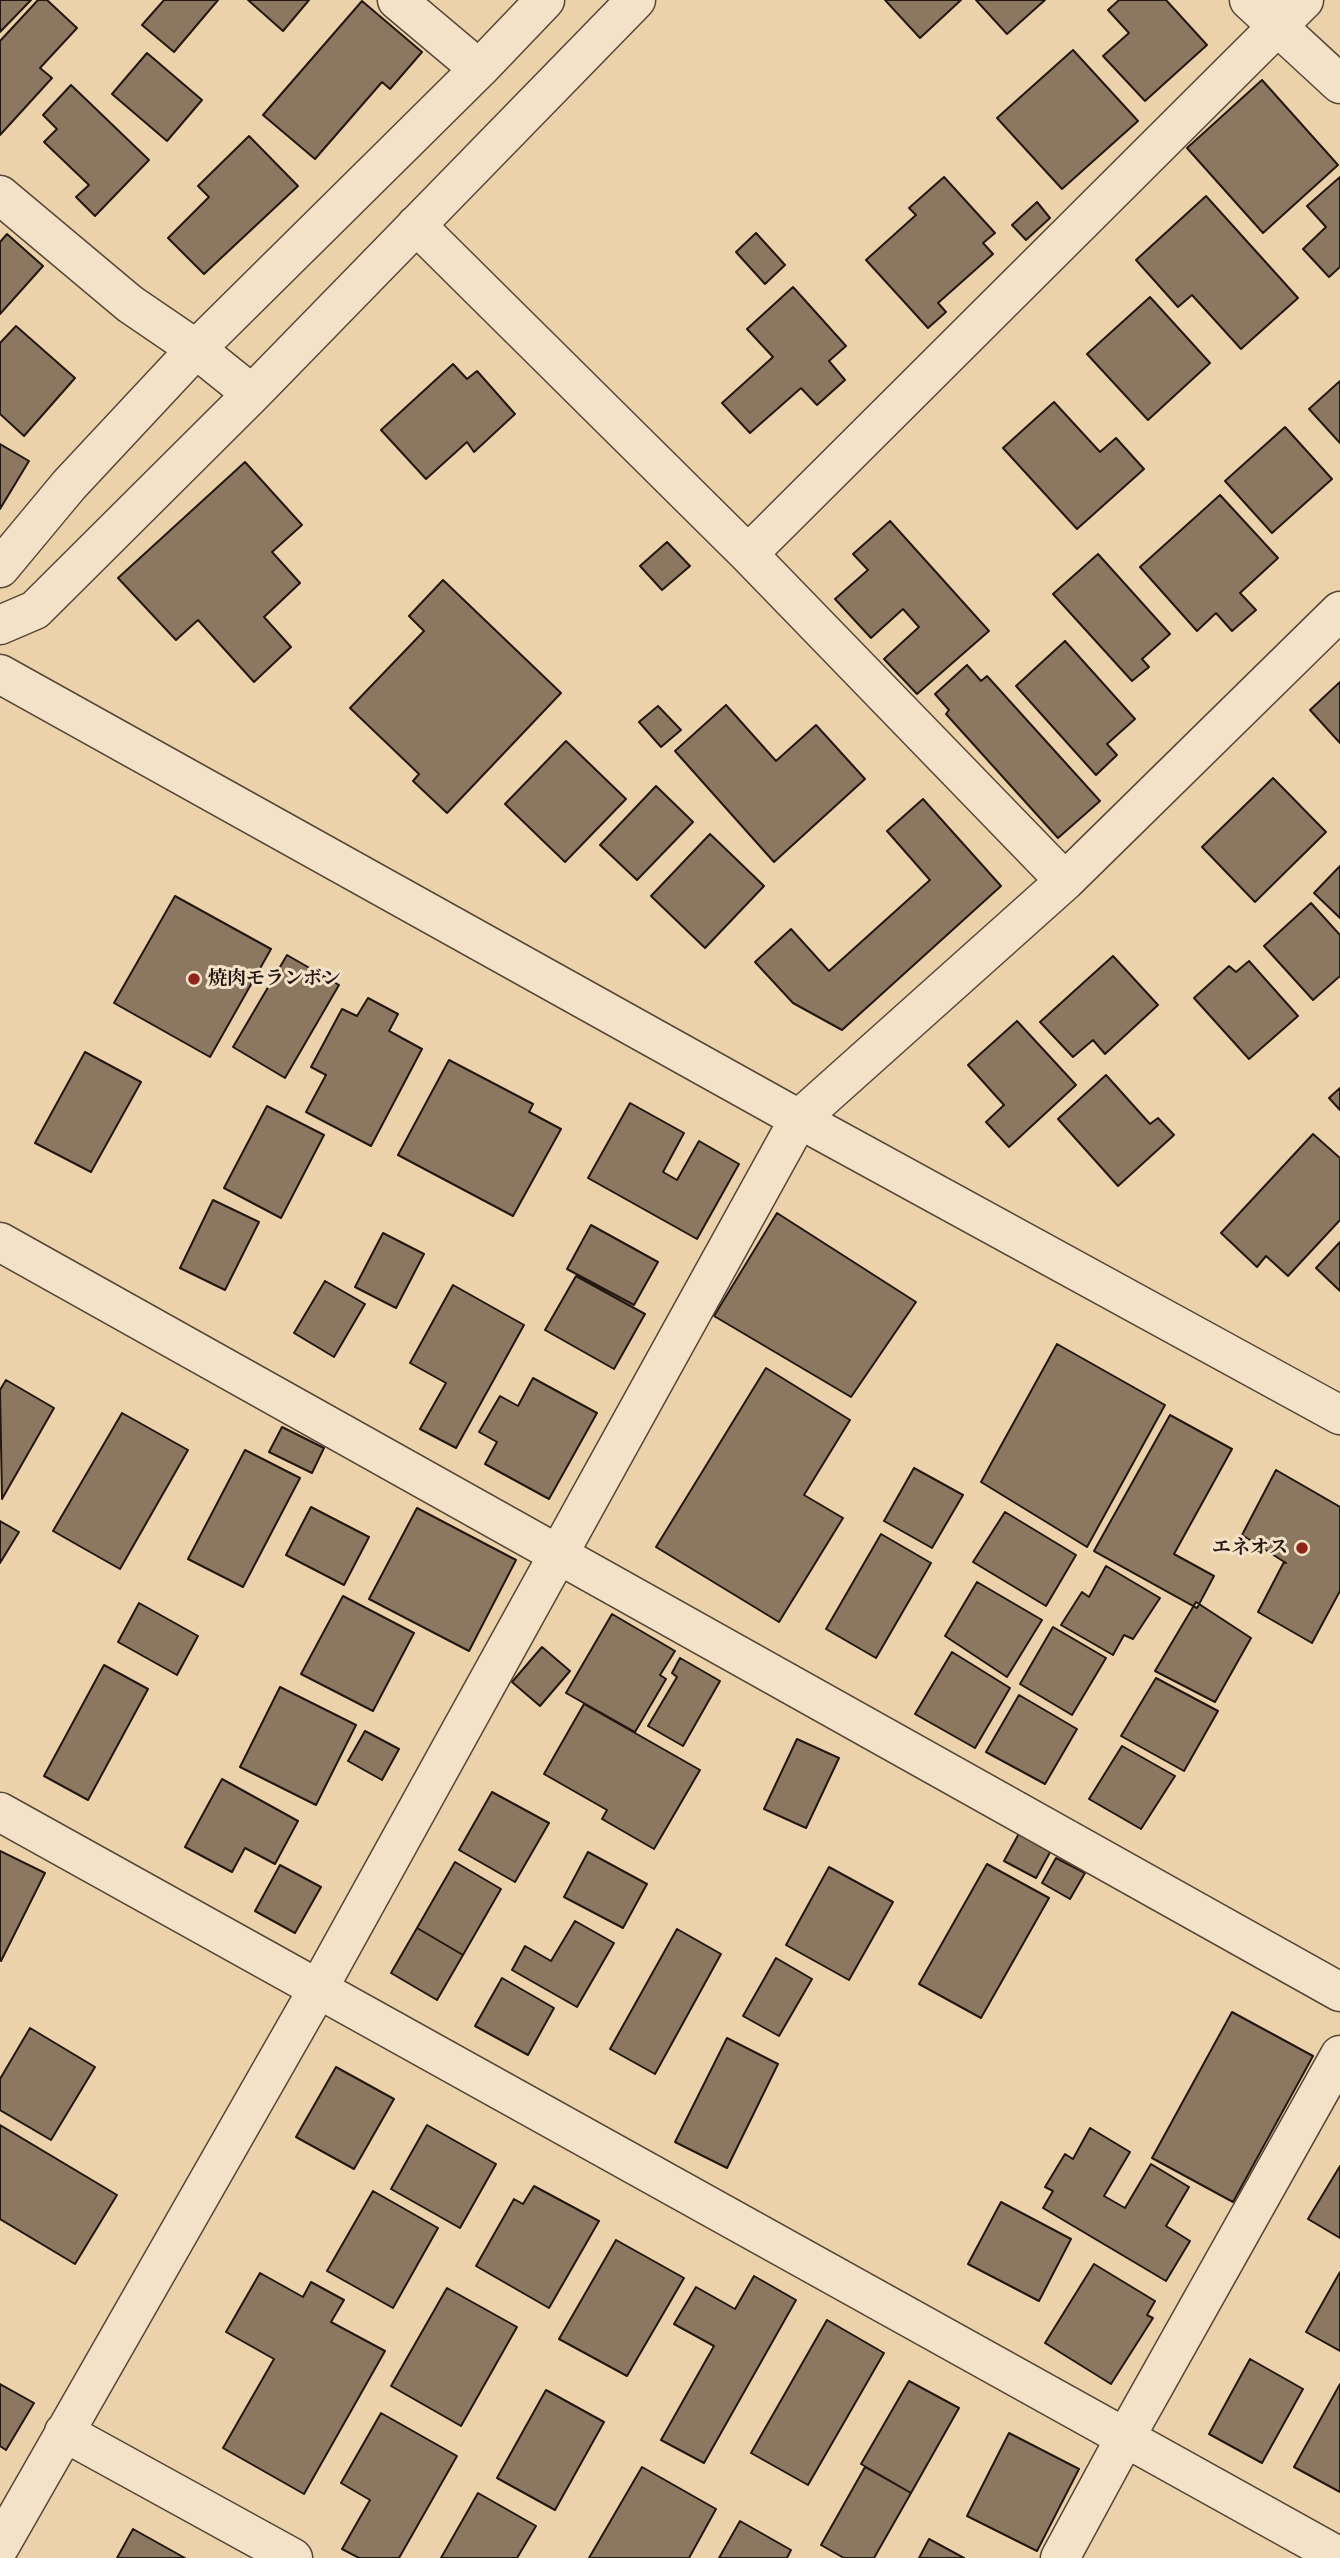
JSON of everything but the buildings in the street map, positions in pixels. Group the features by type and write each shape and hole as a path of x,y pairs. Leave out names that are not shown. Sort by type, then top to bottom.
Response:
{"street":[{"path":"397,0 479,69"},
{"path":"0,568 69,485 196,349 479,69 545,0"},
{"path":"0,625 35,611 253,394 636,0"},
{"path":"1250,0 1291,13 1340,84"},
{"path":"748,554 1291,13"},
{"path":"0,195 130,304 196,349 253,394"},
{"path":"415,225 748,554 1065,881"},
{"path":"0,2546 318,1989 799,1119 1065,881 1340,611"},
{"path":"0,674 799,1119 1340,1415"},
{"path":"0,1242 1340,1993"},
{"path":"0,1812 1340,2557"},
{"path":"1060,2558 1340,2055"},
{"path":"64,2432 293,2558"}],"place":[{"name":"焼肉モランボン","path":"194,979"},
{"name":"エネオス","path":"1302,1548"}]}
